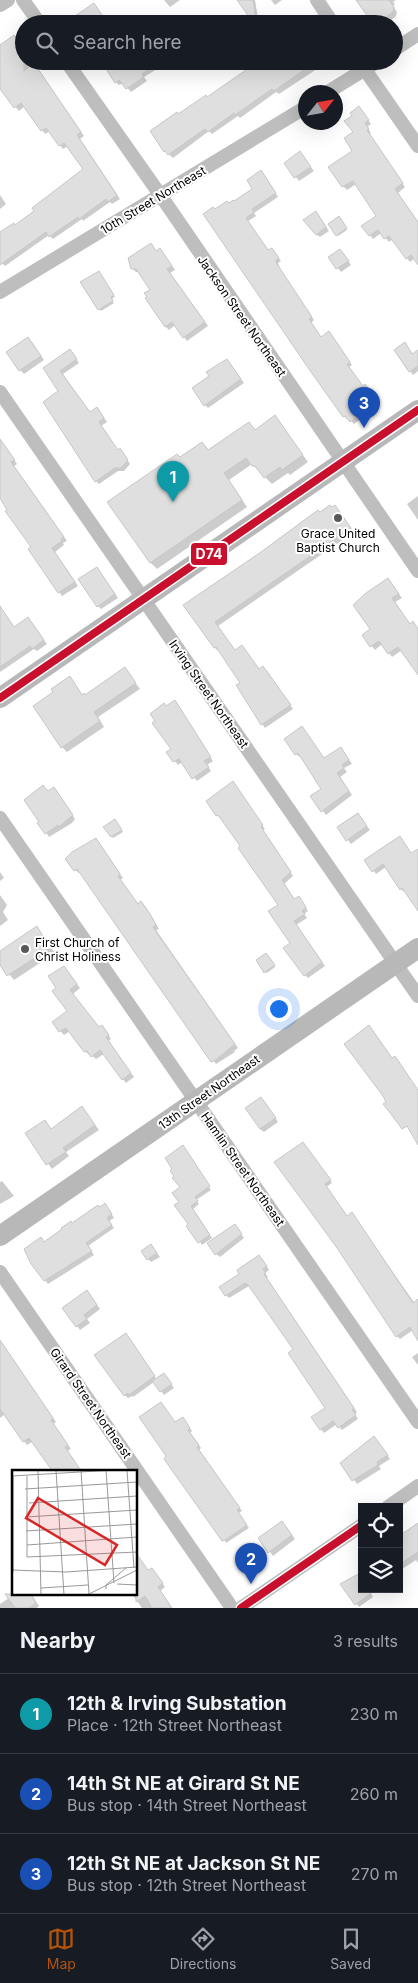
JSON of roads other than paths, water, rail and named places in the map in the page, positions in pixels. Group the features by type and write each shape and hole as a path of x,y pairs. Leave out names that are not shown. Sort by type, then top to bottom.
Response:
{"street":[{"path":"0,5 8,0"},
{"path":"24,0 34,15"},
{"path":"317,0 328,15"},
{"path":"403,44 418,34"},
{"name":"Jackson Street Northeast","path":"72,70 418,571"},
{"path":"337,85 357,70"},
{"path":"365,70 418,146"},
{"name":"10th Street Northeast","path":"0,292 298,112"},
{"name":"Irving Street Northeast","path":"0,392 418,996"},
{"path":"0,698 418,410"},
{"name":"Hamlin Street Northeast","path":"0,818 418,1422"},
{"name":"13th Street Northeast","path":"0,1236 418,948"},
{"name":"Girard Street Northeast","path":"0,1272 137,1470"},
{"name":"Girard Street Northeast","path":"138,1472 232,1608"},
{"path":"394,1503 418,1486"},
{"path":"241,1608 358,1528"}],"place":[{"name":"12th St NE at Jackson St NE","path":"364,428"},
{"name":"12th & Irving Substation","path":"173,502"},
{"name":"Grace United Baptist Church","path":"338,518"},
{"name":"First Church of Christ Holiness","path":"25,949"},
{"name":"14th St NE at Girard St NE","path":"251,1584"}]}
